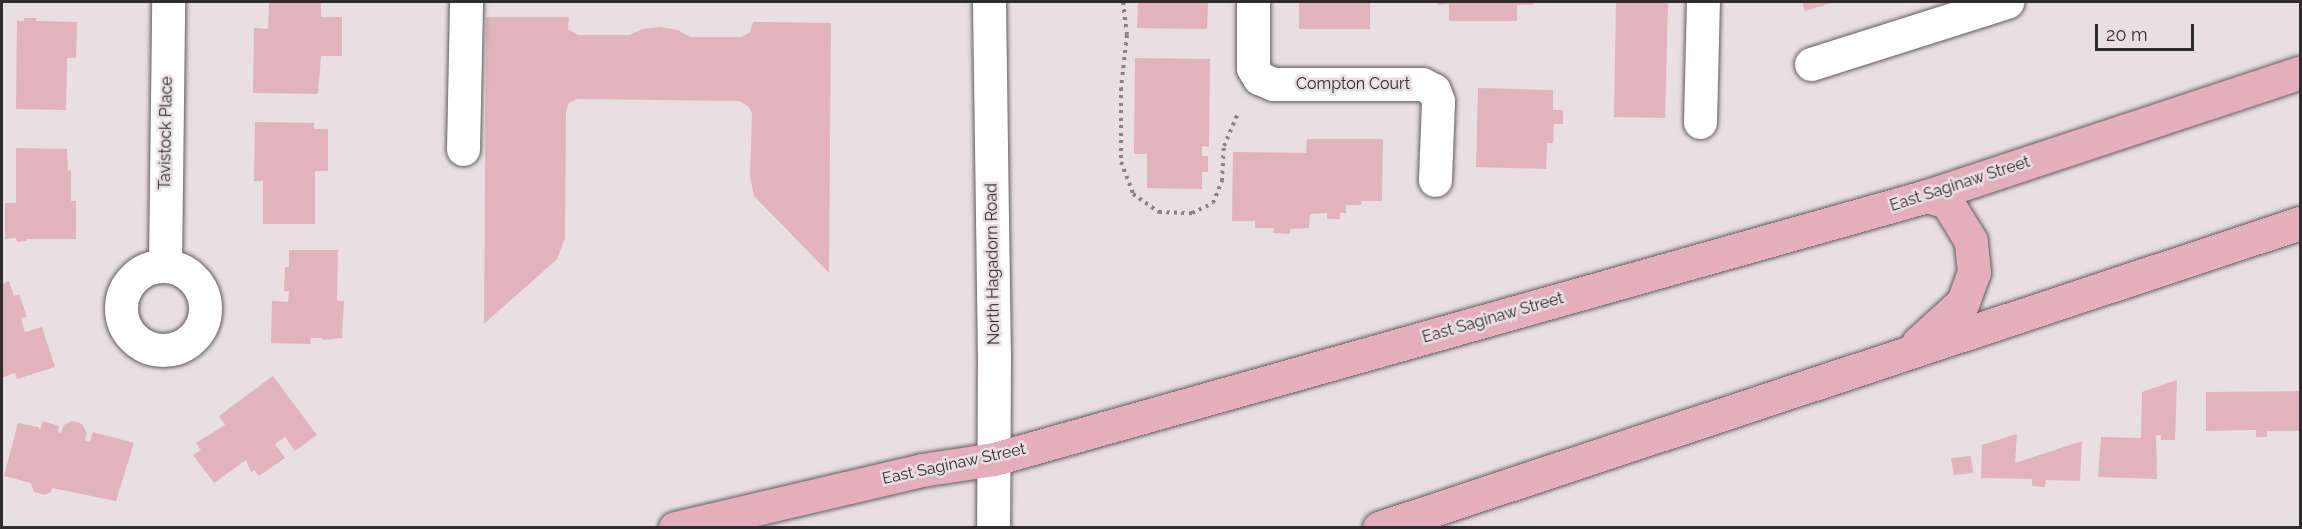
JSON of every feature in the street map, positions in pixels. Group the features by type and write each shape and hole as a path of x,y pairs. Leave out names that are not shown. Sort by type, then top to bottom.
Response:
{"main road":[{"name":"East Saginaw Street","path":"675,528 922,470 994,459 1927,196 2301,73"},
{"path":"1910,350 1963,302 1974,272 1971,241 1959,221 1947,202 1927,196"},
{"path":"1378,528 1910,350 2301,223"}],"street":[{"name":"Tavistock Place","path":"165,265 168,2"},
{"path":"464,149 466,2"},
{"name":"North Hagadorn Road","path":"988,2 993,528"},
{"name":"Compton Court","path":"1253,2 1253,68 1259,78 1273,84 1422,84 1434,90 1437,101 1435,180"},
{"path":"1700,122 1703,2"},
{"path":"1811,64 2007,2"}],"path":[{"path":"1123,2 1127,35 1121,88 1121,162 1133,194 1159,212 1192,213 1213,203 1222,181 1224,146 1238,113"}],"building":[{"path":"269,2 321,2 321,17 342,17 342,56 321,56 318,94 253,93 254,28 268,29"},
{"path":"1138,2 1208,2 1207,29 1137,28"},
{"path":"1299,2 1370,2 1370,29 1299,29"},
{"path":"1437,2 1533,2 1533,5 1517,5 1517,21 1449,21 1449,4 1437,5"},
{"path":"1616,2 1668,2 1665,118 1614,117"},
{"path":"1802,2 1835,2 1805,11"},
{"path":"486,17 569,17 568,29 578,35 630,35 642,29 660,27 678,30 690,37 742,37 750,32 753,22 831,23 829,273 754,196 750,176 752,113 748,106 739,101 577,99 569,103 566,111 565,238 557,259 484,324"},
{"path":"24,18 36,18 36,21 77,22 76,58 67,58 66,110 16,109 17,21 24,21"},
{"path":"1135,58 1210,59 1209,147 1202,146 1202,156 1208,156 1208,172 1202,172 1202,189 1147,188 1147,154 1134,154"},
{"path":"1478,88 1553,90 1553,110 1563,110 1563,124 1554,124 1553,143 1547,143 1546,169 1476,167"},
{"path":"255,122 314,123 314,129 328,129 328,171 315,171 315,224 263,224 263,181 254,181"},
{"path":"1307,139 1383,139 1382,201 1361,201 1362,205 1346,205 1346,213 1340,213 1340,219 1327,219 1327,213 1310,214 1309,228 1290,229 1290,234 1273,233 1274,228 1255,228 1255,221 1232,221 1233,152 1306,153"},
{"path":"16,148 67,149 68,171 71,170 71,201 76,201 76,239 26,239 27,241 17,242 16,238 5,239 5,203 16,203"},
{"path":"289,250 338,250 337,301 344,301 342,338 323,340 323,338 311,338 310,344 271,343 272,301 288,302 289,291 284,291 285,267 289,267"},
{"path":"9,281 14,296 19,294 27,317 21,318 25,332 42,327 55,367 17,379 15,373 2,378 2,284"},
{"path":"273,376 317,435 295,451 285,437 275,444 285,458 259,476 254,470 251,472 246,460 214,483 193,455 201,450 196,443 225,425 219,416"},
{"path":"2177,380 2175,440 2161,440 2161,435 2156,435 2157,479 2098,477 2101,437 2141,438 2142,392"},
{"path":"2300,391 2300,431 2267,431 2267,437 2256,437 2256,430 2206,431 2206,392"},
{"path":"43,421 59,426 58,432 61,433 64,425 72,421 82,424 87,433 85,441 90,442 93,432 134,443 116,501 52,488 51,492 45,495 34,492 31,483 4,476 18,423 38,427 40,430"},
{"path":"2017,434 2015,463 2082,441 2080,481 2046,480 2045,487 2032,486 2032,479 1981,478 1982,445"},
{"path":"1971,456 1973,473 1954,475 1951,458"}]}
